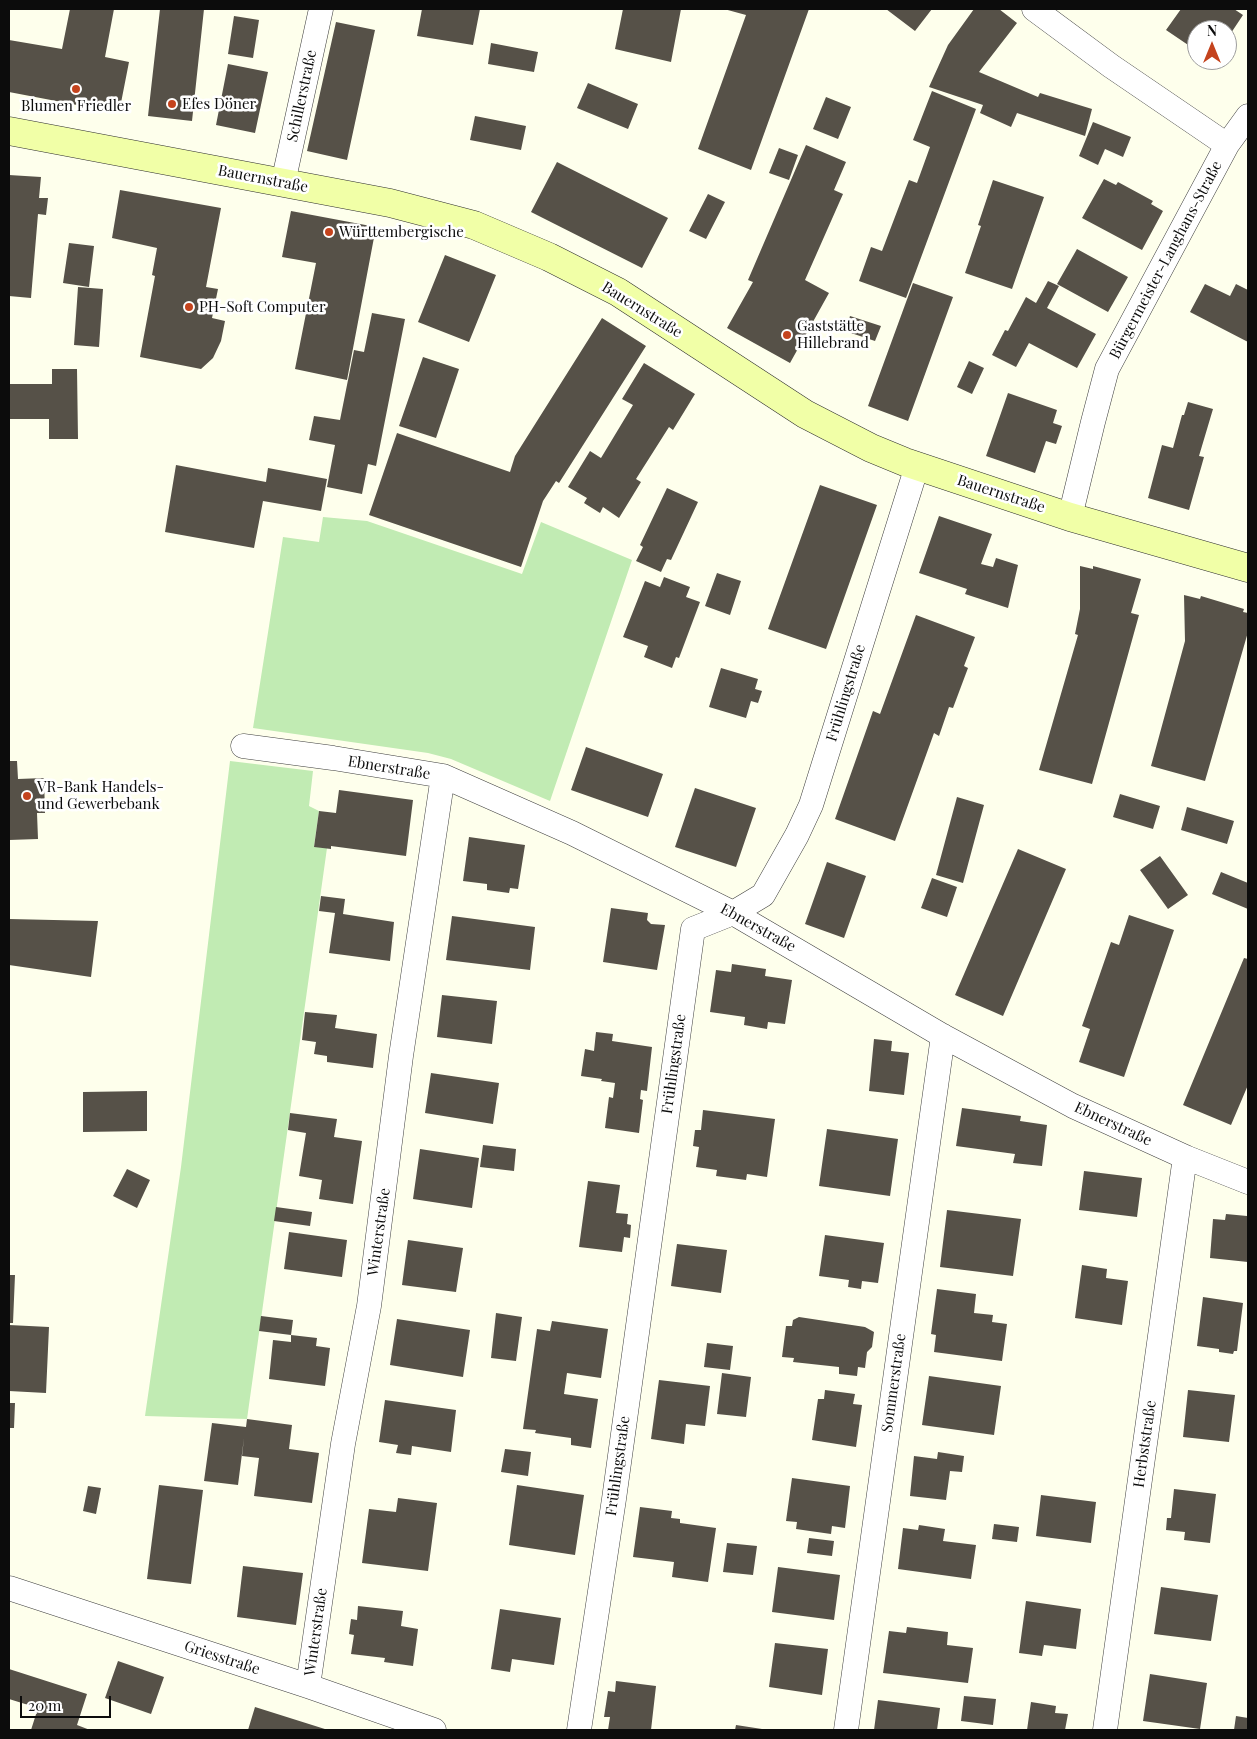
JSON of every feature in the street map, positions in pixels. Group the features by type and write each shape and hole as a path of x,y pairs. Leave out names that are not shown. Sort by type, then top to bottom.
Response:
{"main road":[{"name":"Bauernstraße","path":"9,131 390,203 465,223 549,257 618,292 805,414 871,448 917,466 1070,517 1248,568"}],"street":[{"name":"Schillerstraße","path":"284,183 321,9"},
{"name":"Bürgermeister-Langhans-Straße","path":"1034,9 1111,66 1227,145 1107,370 1070,517"},
{"path":"1227,145 1248,116"},
{"name":"Frühlingstraße","path":"579,1730 615,1490 693,929 733,913 763,895 797,836 811,805 917,466"},
{"name":"Ebnerstraße","path":"243,746 443,776 572,833 733,913 943,1036 1073,1106 1185,1157 1248,1182"},
{"name":"Winterstraße","path":"308,1686 343,1444 369,1306 401,1056 443,776"},
{"name":"Sommerstraße","path":"846,1730 943,1036"},
{"name":"Herbststraße","path":"1105,1730 1185,1157"},
{"name":"Griesstraße","path":"9,1588 308,1686 434,1730"}],"green space":[{"path":"323,517 367,521 522,574 541,522 632,560 550,801 451,759 428,753 253,728 283,537 319,542"},
{"path":"230,761 313,771 309,806 319,811 314,846 327,848 247,1419 145,1416 181,1167"}],"building":[{"path":"70,9 114,9 105,57 129,62 119,113 9,92 9,40 62,49"},
{"path":"160,9 204,9 192,121 148,116"},
{"path":"422,9 480,9 473,45 417,36"},
{"path":"623,9 681,9 671,62 615,49"},
{"path":"724,9 809,9 751,170 698,149 746,15"},
{"path":"886,9 932,9 915,31"},
{"path":"974,9 999,9 1017,23 979,72 1038,97 1040,93 1092,109 1085,136 1017,113 1011,127 980,113 983,105 929,87 948,45"},
{"path":"1181,9 1234,9 1243,15 1237,24 1237,20 1187,20 1187,44 1166,30"},
{"path":"234,16 259,20 253,58 228,54"},
{"path":"336,22 375,30 347,160 307,151"},
{"path":"491,43 538,52 534,72 488,64"},
{"path":"228,64 268,72 255,133 216,125"},
{"path":"588,83 638,104 628,129 577,108"},
{"path":"932,91 976,109 906,298 859,281 871,247 882,251 909,180 917,183 930,147 913,140"},
{"path":"826,97 851,107 838,139 813,129"},
{"path":"475,116 526,126 521,150 470,140"},
{"path":"1093,122 1131,137 1123,157 1105,149 1098,165 1079,156"},
{"path":"806,145 846,162 834,190 843,194 805,280 829,293 790,363 727,328 753,282 748,280"},
{"path":"779,148 798,155 789,180 769,173"},
{"path":"557,162 668,218 642,268 531,212"},
{"path":"9,175 41,177 39,198 48,198 46,215 38,214 31,298 9,296"},
{"path":"1104,179 1116,185 1118,182 1153,201 1151,204 1163,211 1142,250 1082,218"},
{"path":"993,180 1044,197 1012,289 965,273 981,226 978,225"},
{"path":"120,190 221,208 206,287 218,289 212,318 225,321 221,341 213,358 201,369 140,357 155,276 152,275 157,248 112,238"},
{"path":"708,194 725,202 706,239 689,231"},
{"path":"291,211 376,227 347,380 295,369 316,263 282,257"},
{"path":"69,243 94,246 89,287 63,283"},
{"path":"1077,249 1128,277 1108,312 1057,284"},
{"path":"445,255 496,275 469,342 418,322"},
{"path":"1048,281 1059,286 1047,308 1096,334 1077,368 1029,343 1016,367 992,355 1005,330 1008,331 1026,297 1036,303"},
{"path":"913,283 953,297 908,421 868,406"},
{"path":"1205,284 1230,296 1236,284 1248,290 1248,342 1190,312"},
{"path":"78,287 103,289 99,347 74,345"},
{"path":"372,313 405,319 376,466 368,464 362,494 327,487 335,445 309,440 314,416 340,420 354,350 364,352"},
{"path":"850,316 881,326 875,341 845,331"},
{"path":"602,318 646,346 559,483 556,481 543,501 521,567 369,515 397,433 510,472 515,456"},
{"path":"423,357 459,369 436,438 399,426"},
{"path":"969,361 984,368 972,394 957,387"},
{"path":"644,363 695,394 673,430 669,427 636,479 641,482 619,518 603,507 600,513 584,503 587,498 568,487 590,451 601,458 633,405 622,399"},
{"path":"52,369 77,369 78,439 49,439 49,419 9,419 9,384 52,384"},
{"path":"1008,393 1057,410 1053,423 1062,426 1056,444 1046,441 1035,473 986,456"},
{"path":"1188,402 1213,409 1199,456 1204,457 1189,510 1148,498 1162,445 1173,448 1182,415 1184,415"},
{"path":"176,465 266,482 268,468 327,479 321,511 263,501 254,548 165,532"},
{"path":"820,485 877,505 826,649 768,629"},
{"path":"667,488 698,502 671,560 667,559 661,572 636,561 643,547 640,545"},
{"path":"939,516 992,534 981,564 993,567 996,558 1018,565 1008,608 965,594 967,589 919,573"},
{"path":"1080,566 1093,569 1093,566 1141,579 1131,613 1139,615 1092,784 1039,770 1078,635 1075,634 1080,609"},
{"path":"717,573 741,581 730,615 705,606"},
{"path":"664,577 690,587 686,597 700,602 679,658 676,657 672,668 644,657 648,646 623,637 645,581 660,587"},
{"path":"1184,595 1200,599 1201,596 1244,609 1243,612 1248,613 1248,632 1205,781 1151,766 1185,641"},
{"path":"916,615 975,637 964,666 968,668 953,708 949,707 939,736 934,733 895,841 835,819 873,711 880,714"},
{"path":"721,668 758,679 755,689 762,691 758,703 751,701 746,718 709,707"},
{"path":"586,747 663,774 648,817 571,790"},
{"name":"VR-Bank Handels- und Gewerbebank","path":"9,761 17,761 18,779 44,778 45,813 37,813 38,839 9,840"},
{"path":"695,788 756,808 736,867 675,847"},
{"path":"339,790 413,800 406,856 331,846 331,849 314,847 319,811 336,813"},
{"path":"1120,794 1160,806 1153,829 1113,817"},
{"path":"957,797 984,805 963,883 936,875"},
{"path":"1187,807 1234,821 1227,844 1181,830"},
{"path":"469,837 525,845 518,889 510,888 509,893 487,890 487,884 463,881"},
{"path":"1018,849 1066,869 1003,1016 955,995"},
{"path":"1160,856 1188,895 1168,909 1140,870"},
{"path":"827,862 866,876 844,938 805,924"},
{"path":"1221,872 1248,883 1248,909 1212,894"},
{"path":"932,878 957,887 947,917 921,908"},
{"path":"321,896 345,899 343,914 394,922 390,961 329,953 335,913 319,911"},
{"path":"611,908 648,913 647,920 651,924 665,925 657,970 603,962"},
{"path":"1129,915 1174,930 1124,1077 1079,1062 1090,1029 1082,1026 1111,942 1119,945"},
{"path":"452,916 535,927 530,970 446,960"},
{"path":"9,919 98,921 91,977 9,965"},
{"path":"1244,958 1248,959 1248,1085 1231,1125 1183,1105"},
{"path":"732,964 766,969 765,976 792,980 785,1024 768,1022 767,1029 744,1025 745,1017 710,1012 716,970 731,972"},
{"path":"442,995 497,1001 492,1044 437,1037"},
{"path":"305,1012 337,1015 335,1028 377,1034 373,1068 327,1062 327,1056 314,1054 316,1042 302,1040"},
{"path":"596,1032 613,1034 612,1041 652,1047 647,1091 641,1090 640,1099 643,1100 639,1133 605,1128 609,1097 613,1098 615,1083 581,1076 585,1049 594,1051"},
{"path":"874,1039 892,1041 891,1051 909,1053 904,1095 869,1091"},
{"path":"431,1073 499,1083 493,1124 425,1113"},
{"path":"147,1091 147,1131 83,1132 83,1092"},
{"path":"962,1108 1021,1116 1020,1121 1047,1125 1042,1166 1013,1163 1015,1154 956,1146"},
{"path":"703,1110 775,1119 767,1177 747,1174 746,1180 716,1176 717,1170 696,1167 699,1147 693,1146 695,1130 701,1130"},
{"path":"290,1113 337,1119 334,1137 362,1141 353,1204 319,1199 322,1180 299,1176 306,1133 288,1130"},
{"path":"827,1129 898,1139 890,1196 819,1186"},
{"path":"483,1145 516,1149 514,1171 480,1167"},
{"path":"420,1149 479,1158 472,1208 413,1199"},
{"path":"127,1169 150,1180 137,1208 113,1196"},
{"path":"1084,1171 1142,1178 1137,1217 1079,1210"},
{"path":"588,1181 620,1185 616,1213 628,1214 627,1224 631,1225 630,1238 624,1237 622,1252 579,1247"},
{"path":"276,1207 312,1212 310,1226 274,1221"},
{"path":"947,1210 1021,1219 1013,1276 940,1267"},
{"path":"1226,1214 1247,1216 1248,1262 1210,1258 1213,1219 1225,1220"},
{"path":"289,1232 347,1240 342,1277 284,1269"},
{"path":"825,1235 884,1243 878,1283 862,1281 861,1289 848,1287 849,1280 819,1276"},
{"path":"408,1240 463,1248 456,1292 402,1285"},
{"path":"677,1244 727,1250 721,1293 671,1286"},
{"path":"1082,1265 1107,1269 1106,1278 1128,1281 1122,1325 1075,1318"},
{"path":"9,1275 15,1275 13,1323 9,1323"},
{"path":"937,1289 976,1294 974,1313 993,1315 992,1322 1007,1324 1002,1361 934,1352 936,1335 931,1334"},
{"path":"1203,1297 1243,1303 1237,1351 1234,1351 1233,1354 1219,1352 1219,1349 1197,1346"},
{"path":"496,1313 522,1317 516,1361 491,1358"},
{"path":"261,1316 293,1320 291,1335 259,1331"},
{"path":"799,1317 865,1327 874,1332 872,1347 867,1352 865,1368 858,1367 857,1376 839,1374 839,1367 793,1362 794,1358 782,1357 786,1326 792,1326 793,1320"},
{"path":"397,1319 470,1330 463,1377 390,1365"},
{"path":"552,1321 608,1329 601,1378 567,1373 564,1394 598,1399 591,1448 571,1445 571,1438 535,1433 536,1430 523,1429 537,1329 550,1331"},
{"path":"9,1325 49,1327 46,1393 9,1391"},
{"path":"291,1335 317,1338 316,1346 330,1348 325,1386 269,1379 273,1340 291,1342"},
{"path":"707,1343 733,1346 730,1370 704,1367"},
{"path":"722,1373 751,1377 746,1417 717,1414"},
{"path":"929,1376 1001,1386 994,1435 922,1425"},
{"path":"659,1380 710,1386 705,1426 686,1424 684,1444 651,1439"},
{"path":"825,1390 855,1394 853,1404 862,1405 856,1447 812,1440 818,1399 824,1399"},
{"path":"1188,1390 1235,1395 1229,1442 1183,1437"},
{"path":"385,1400 456,1410 451,1452 412,1446 411,1455 396,1453 398,1445 379,1442"},
{"path":"9,1403 15,1403 14,1428 9,1428"},
{"path":"247,1419 292,1425 289,1449 319,1453 312,1503 254,1496 259,1458 242,1456 244,1438 238,1485 204,1481 212,1423 246,1427"},
{"path":"505,1449 531,1452 528,1476 501,1472"},
{"path":"938,1452 964,1456 962,1472 950,1471 946,1500 910,1496 914,1456 937,1459"},
{"path":"792,1478 850,1486 845,1528 832,1526 831,1534 796,1529 797,1522 786,1521"},
{"path":"159,1485 203,1490 191,1584 147,1579"},
{"path":"517,1485 584,1495 575,1555 509,1545"},
{"path":"88,1486 101,1488 96,1514 83,1511"},
{"path":"1174,1489 1216,1494 1210,1543 1184,1540 1185,1532 1166,1530 1167,1518 1171,1518"},
{"path":"1041,1495 1096,1502 1091,1543 1036,1536"},
{"path":"398,1498 437,1503 428,1571 362,1563 369,1509 396,1512"},
{"path":"640,1507 672,1511 671,1518 680,1519 680,1523 716,1528 708,1582 672,1577 674,1562 633,1557"},
{"path":"994,1524 1019,1527 1017,1542 992,1539"},
{"path":"919,1525 945,1529 943,1541 976,1545 971,1579 898,1569 903,1528 918,1530"},
{"path":"809,1538 834,1541 832,1556 807,1553"},
{"path":"727,1543 757,1546 753,1575 723,1572"},
{"path":"243,1566 303,1573 296,1625 237,1617"},
{"path":"778,1567 840,1575 834,1620 772,1612"},
{"path":"1161,1587 1218,1595 1211,1641 1154,1634"},
{"path":"1026,1601 1081,1609 1076,1649 1044,1645 1042,1656 1019,1653"},
{"path":"358,1606 403,1611 401,1626 418,1629 413,1666 384,1662 385,1658 351,1654 354,1635 349,1634 351,1619 357,1620"},
{"path":"500,1609 561,1618 554,1665 512,1659 510,1672 491,1669"},
{"path":"907,1627 948,1632 947,1645 973,1648 968,1683 883,1673 889,1631 906,1633"},
{"path":"775,1643 828,1649 822,1695 769,1687"},
{"path":"118,1661 164,1677 151,1714 105,1698"},
{"path":"9,1669 87,1694 77,1725 90,1730 31,1730 38,1708 9,1699"},
{"path":"1150,1674 1207,1683 1200,1729 1143,1721"},
{"path":"616,1681 656,1686 651,1730 608,1730 610,1717 604,1717 608,1691 615,1692"},
{"path":"964,1696 996,1699 993,1725 961,1721"},
{"path":"878,1700 940,1708 937,1730 874,1730"},
{"path":"1031,1702 1056,1706 1055,1713 1068,1714 1065,1730 1027,1730"},
{"path":"255,1707 328,1730 248,1730"},
{"path":"1236,1716 1248,1718 1248,1730 1234,1730"},
{"path":"736,1725 762,1729 762,1730 735,1730"}],"place":[{"name":"Blumen Friedler","path":"76,89"},
{"name":"Efes Döner","path":"172,104"},
{"name":"Württembergische","path":"329,232"},
{"name":"PH-Soft Computer","path":"189,307"},
{"name":"Gaststätte Hillebrand","path":"787,335"},
{"name":"VR-Bank Handels- und Gewerbebank","path":"27,796"}]}
